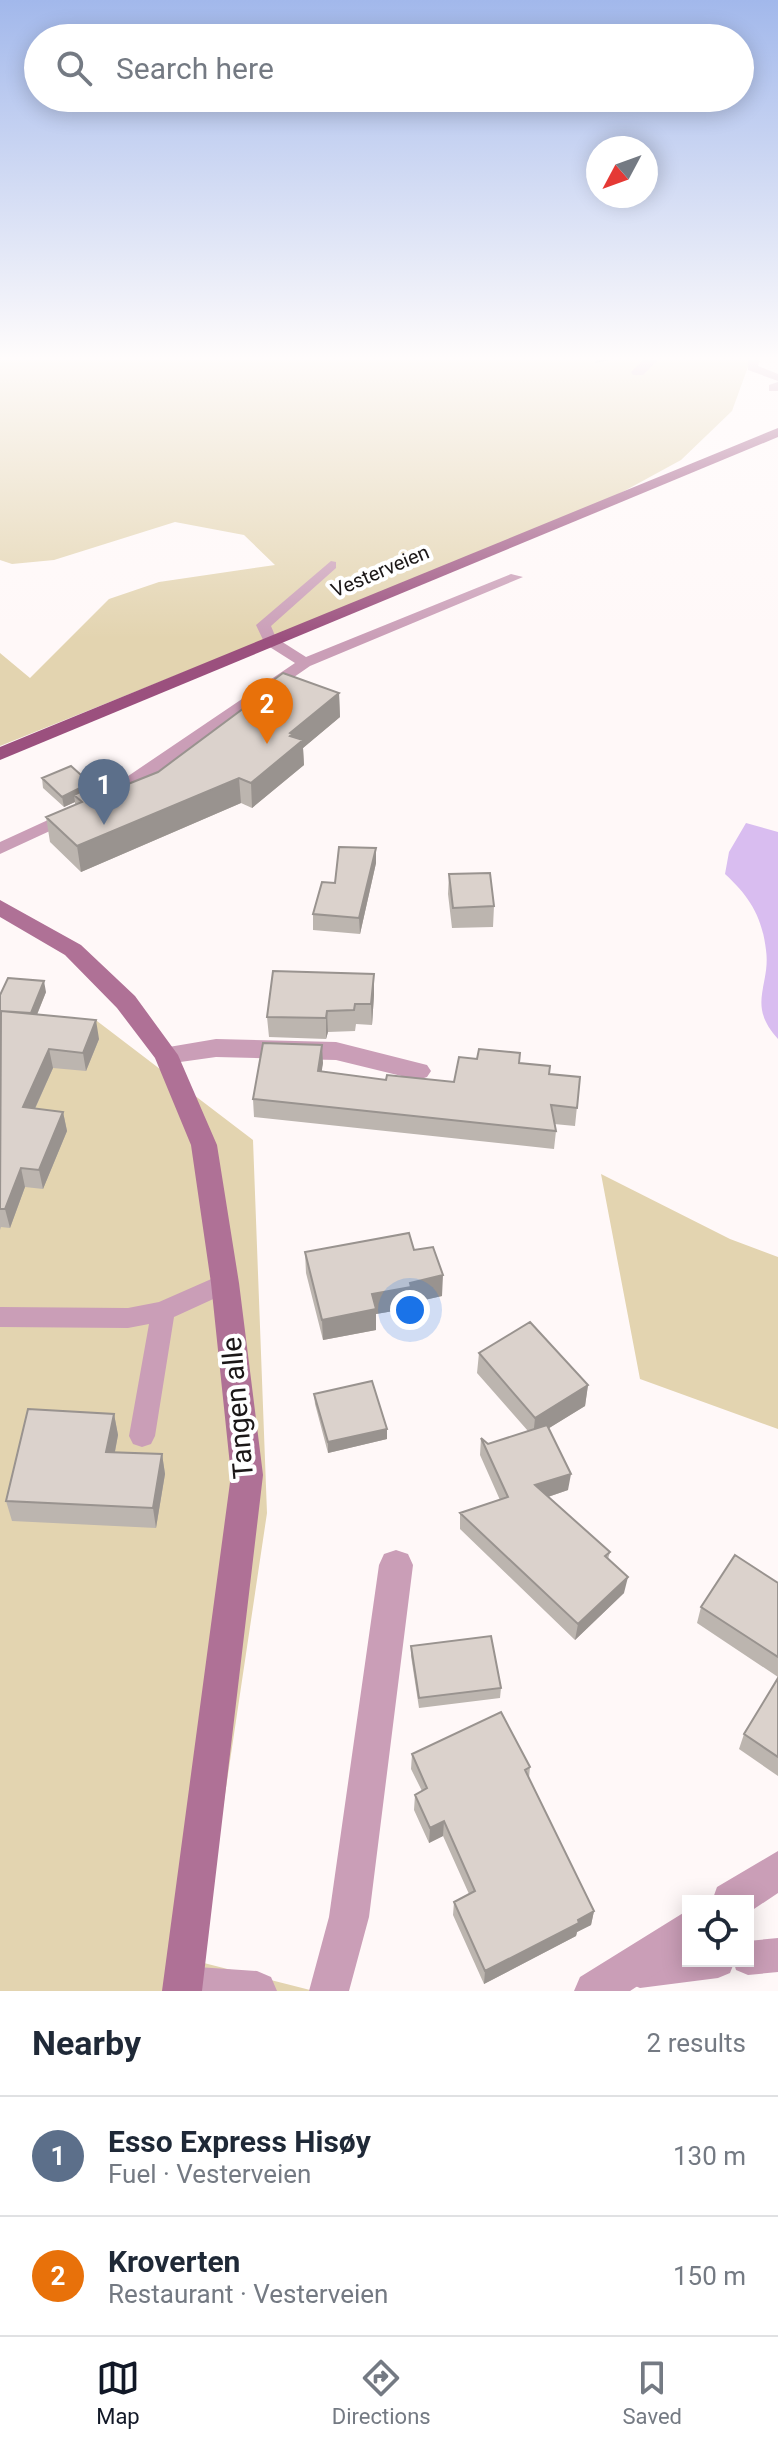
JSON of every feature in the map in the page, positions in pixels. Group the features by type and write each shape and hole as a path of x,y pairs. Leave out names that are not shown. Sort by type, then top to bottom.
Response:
{"main road":[{"name":"Vesterveien","path":"0,754 727,453"},
{"name":"Tangen alle","path":"3,914 73,950 126,1002 166,1055 204,1145 225,1283 247,1475 183,1988"}],"street":[{"path":"166,1055 216,1048 336,1051 418,1071"},
{"path":"329,1991 349,1917 396,1565"},
{"path":"740,1895 778,1870"},
{"path":"607,1983 682,1934"},
{"path":"183,1988 257,1991"}],"lane":[{"path":"305,663 270,641 263,625 331,565"},
{"path":"0,849 131,784 305,663 516,577"},
{"path":"0,1317 128,1318 163,1311 225,1283"},
{"path":"142,1436 163,1311"},
{"path":"754,1957 778,1955"},
{"path":"607,1983 688,1967"}],"shaded area":[{"path":"0,453 688,453 681,460 595,507 0,746 0,653 30,678 109,599 159,582 275,565 244,535 175,522 54,560 12,564 0,560"},
{"path":"746,823 778,832 778,1039 763,1015 761,1005 767,963 758,917 741,890 725,874 729,852"},
{"path":"0,1019 97,1021 253,1140 267,1513 200,1962 314,1991 0,1991"},
{"path":"601,1174 730,1239 778,1257 778,1429 640,1379"}],"building":[{"path":"283,673 339,693 290,733 290,736 303,740 251,783 239,778 77,846 46,817 82,802 74,795 102,781 113,790 158,772 256,699 251,697"},
{"path":"71,766 90,783 62,797 42,778"},
{"path":"339,847 376,848 359,918 313,914 322,882 335,883"},
{"path":"490,873 494,906 453,908 449,874"},
{"path":"273,971 374,974 371,1004 355,1004 354,1010 327,1011 326,1018 267,1017"},
{"path":"8,978 44,981 31,1013 0,1011 0,995"},
{"path":"1,1011 96,1020 83,1053 49,1049 23,1107 63,1112 39,1170 21,1168 5,1209 0,1209"},
{"path":"263,1043 322,1045 318,1071 386,1080 387,1075 454,1082 459,1057 477,1059 479,1049 520,1053 519,1063 550,1066 549,1074 580,1077 577,1108 551,1105 556,1131 253,1099"},
{"path":"409,1233 414,1250 433,1247 443,1275 410,1283 411,1287 372,1294 376,1309 322,1320 305,1252"},
{"path":"530,1322 588,1385 535,1418 479,1353"},
{"path":"372,1381 387,1429 328,1442 314,1394"},
{"path":"28,1409 114,1414 106,1452 162,1454 153,1508 6,1501"},
{"path":"547,1425 571,1474 535,1485 610,1552 605,1556 628,1577 578,1624 460,1513 508,1497 481,1438 488,1444"},
{"path":"735,1555 778,1583 778,1657 701,1607"},
{"path":"491,1636 501,1688 419,1698 411,1646"},
{"path":"778,1678 778,1757 744,1734"},
{"path":"501,1712 530,1767 525,1770 594,1911 578,1920 579,1923 485,1971 454,1902 475,1891 444,1821 430,1828 415,1795 427,1788 412,1754"}],"place":[{"name":"Kroverten","path":"267,744"},
{"name":"Esso Express Hisøy","path":"104,825"}]}
